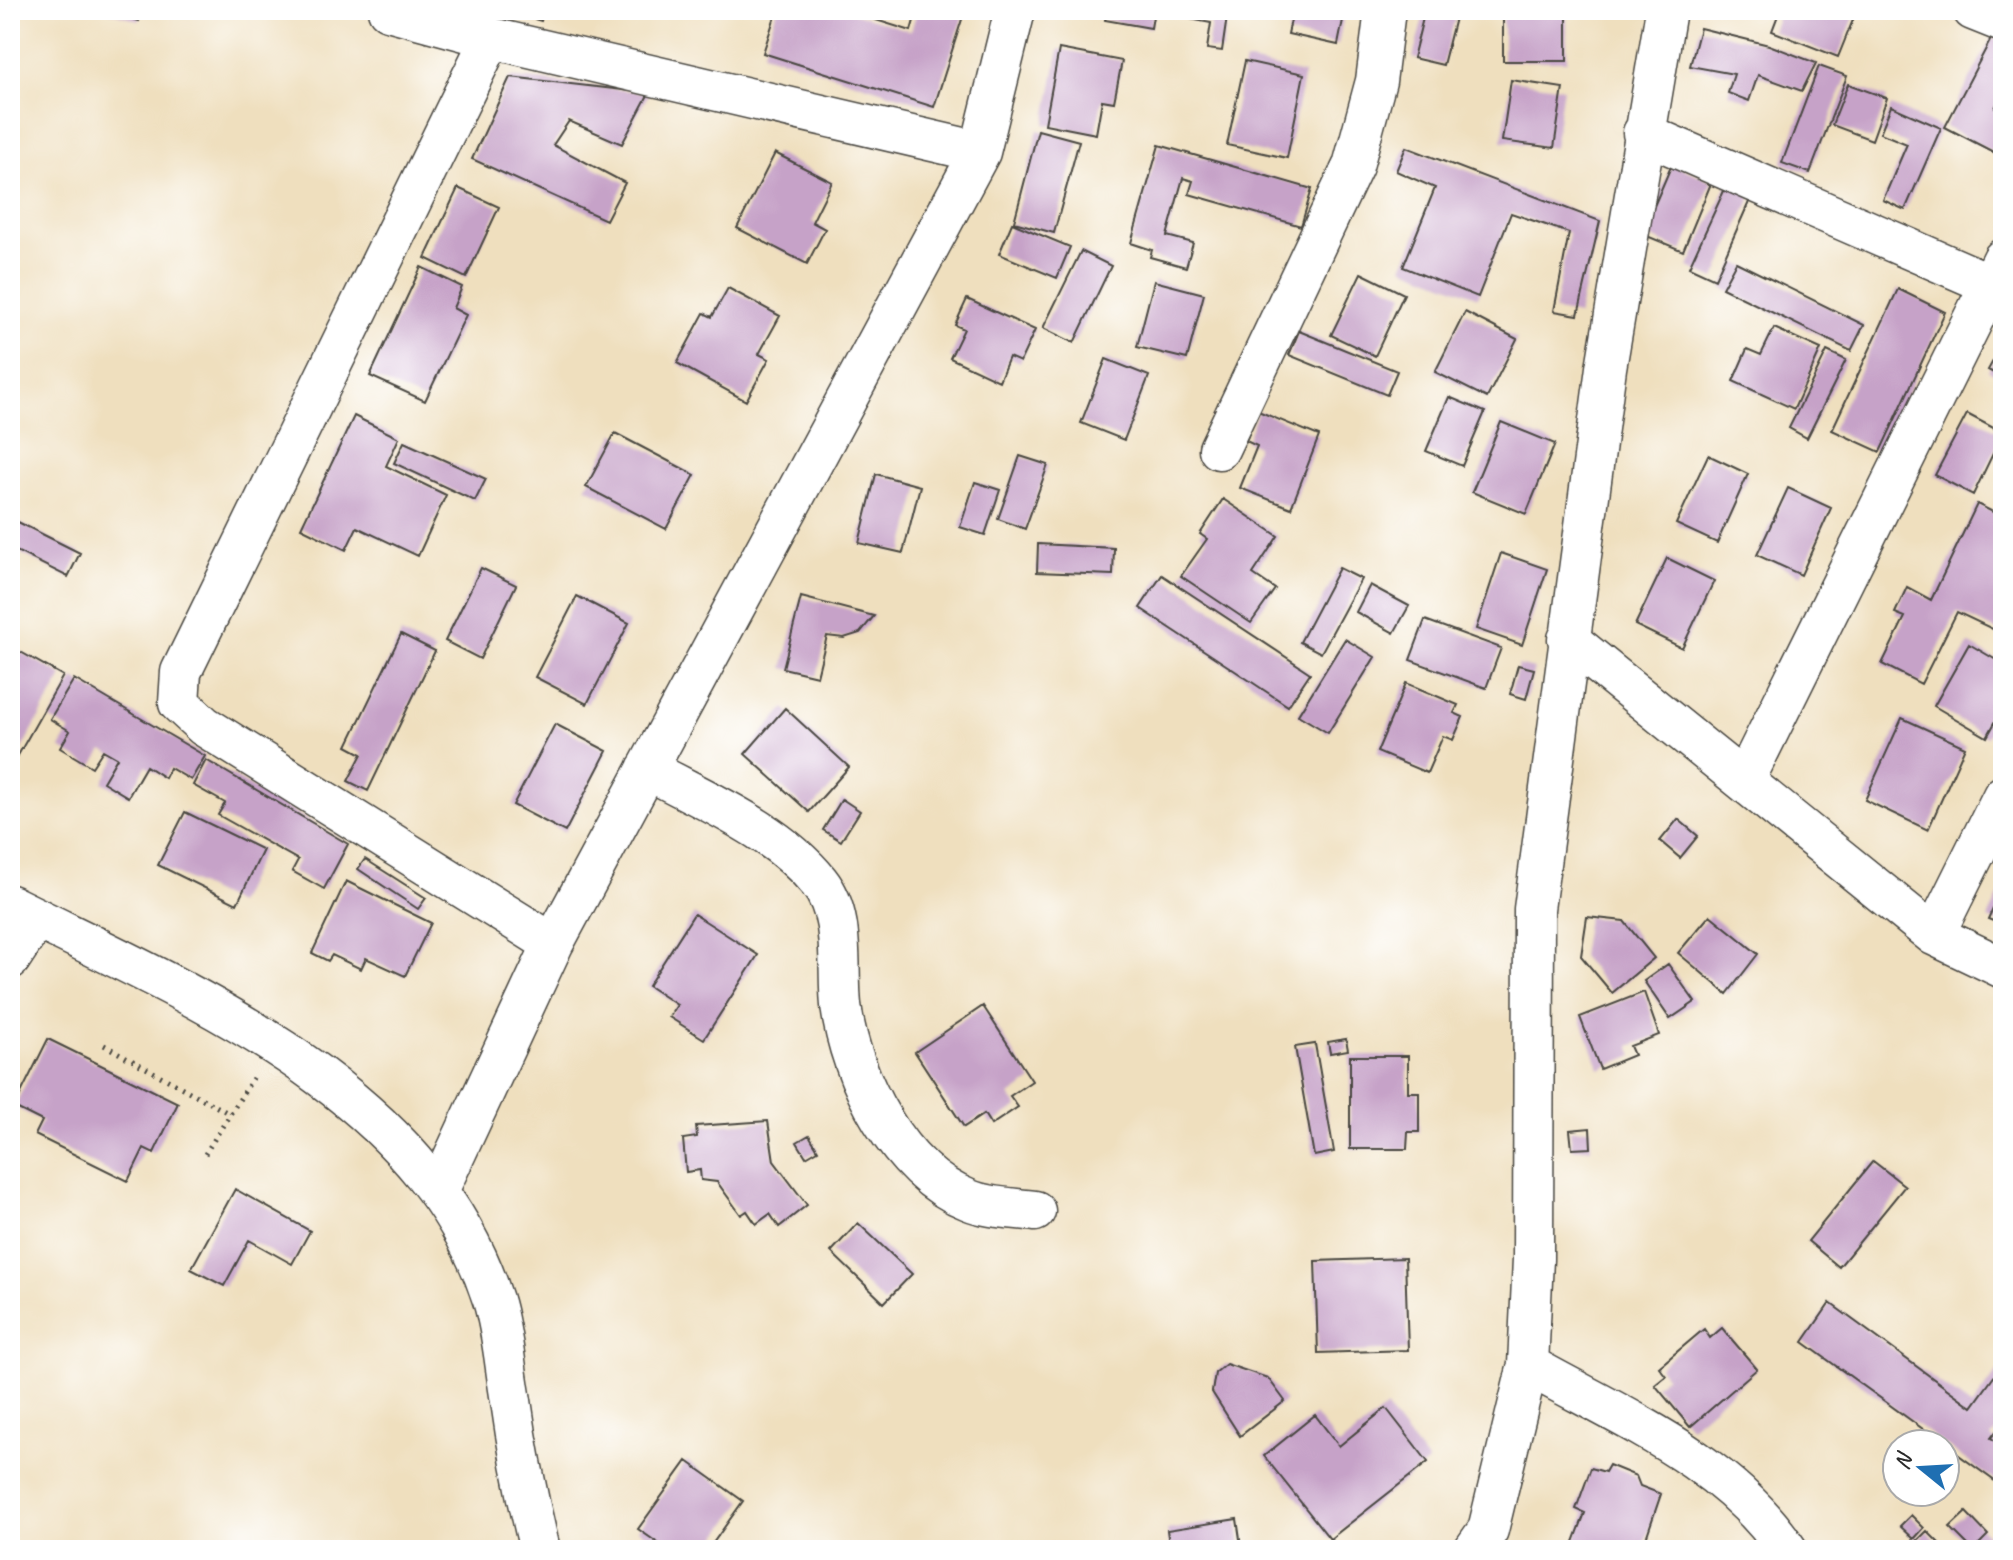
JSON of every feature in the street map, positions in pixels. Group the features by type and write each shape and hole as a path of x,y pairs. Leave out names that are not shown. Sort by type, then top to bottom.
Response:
{"street":[{"path":"388,10 491,38 980,152"},
{"path":"439,1189 553,944 980,152 1015,10"},
{"path":"1219,449 1353,166 1376,81 1385,10"},
{"path":"1474,1550 1488,1530 1528,1365 1533,1259 1534,909 1568,639 1643,133 1666,10"},
{"path":"1973,10 2003,22"},
{"path":"491,38 181,672 179,703 204,726 553,944"},
{"path":"1643,133 1997,272 1745,779"},
{"path":"1568,639 1745,779 1934,935 2003,968"},
{"path":"647,769 780,843 821,884 837,923 842,1008 869,1102 929,1178 971,1201 1035,1211"},
{"path":"1934,935 2003,796"},
{"path":"10,959 24,911 190,993 275,1043 362,1111 439,1189 469,1245 493,1301 522,1477 540,1550"},
{"path":"1528,1365 1715,1471 1768,1522 1787,1550"}],"path":[{"path":"205,1154 275,1043"},
{"path":"104,1045 230,1114"}],"building":[{"path":"105,10 143,10 139,21"},
{"path":"505,10 544,10 541,21"},
{"path":"777,10 844,10 911,31 917,10 946,10 963,16 934,107 763,53"},
{"path":"1107,10 1154,10 1151,28 1105,20"},
{"path":"1192,10 1228,10 1222,51 1207,49 1211,23 1190,19"},
{"path":"1293,10 1345,10 1338,45 1288,34"},
{"path":"1425,10 1457,10 1443,65 1413,58"},
{"path":"1503,10 1567,10 1567,61 1503,61"},
{"path":"1780,10 1857,10 1838,57 1772,31"},
{"path":"1700,28 1769,45 1816,63 1802,91 1758,75 1749,101 1728,93 1734,74 1690,66"},
{"path":"1992,37 2003,42 2003,91 1995,108 2003,112 2003,157 1945,127"},
{"path":"1059,49 1122,61 1114,102 1102,100 1096,134 1045,124"},
{"path":"1245,61 1304,74 1287,158 1227,145"},
{"path":"1819,66 1847,76 1810,173 1782,163"},
{"path":"510,77 649,93 622,144 569,121 553,145 625,183 606,220 472,159"},
{"path":"1511,80 1563,88 1554,148 1502,141"},
{"path":"1848,84 1887,98 1872,140 1832,125"},
{"path":"1891,106 1941,128 1905,210 1883,200 1907,144 1880,133"},
{"path":"1038,130 1079,141 1054,233 1014,222"},
{"path":"1159,145 1312,189 1301,226 1189,194 1193,181 1183,178 1167,236 1193,243 1186,267 1150,257 1152,250 1131,243"},
{"path":"1406,147 1600,221 1578,315 1554,311 1569,233 1511,213 1478,297 1403,267 1435,188 1396,171"},
{"path":"775,153 832,182 812,222 825,229 807,264 737,228"},
{"path":"1672,164 1712,181 1683,251 1642,234"},
{"path":"1728,182 1753,193 1715,279 1689,267"},
{"path":"458,188 499,207 466,278 425,258"},
{"path":"1012,223 1070,247 1057,278 999,254"},
{"path":"1081,251 1111,266 1074,343 1043,328"},
{"path":"1736,262 1864,325 1851,351 1722,288"},
{"path":"421,267 462,287 453,308 466,315 425,401 370,376"},
{"path":"1361,273 1404,294 1375,356 1331,335"},
{"path":"1154,281 1204,294 1187,359 1137,347"},
{"path":"728,288 780,316 759,354 769,359 746,401 677,363 704,313 712,317"},
{"path":"1898,289 1945,312 1880,452 1832,430"},
{"path":"967,299 1035,330 1020,362 1009,357 999,381 950,358 964,329 955,325"},
{"path":"1465,312 1517,339 1487,398 1435,372"},
{"path":"1774,328 1821,349 1794,409 1733,381 1747,349 1761,355"},
{"path":"1299,331 1397,371 1387,395 1289,355"},
{"path":"2003,343 2003,378 1988,370"},
{"path":"1827,351 1846,360 1807,438 1789,428"},
{"path":"1106,359 1149,376 1124,440 1081,423"},
{"path":"1449,397 1485,412 1462,466 1426,451"},
{"path":"1258,411 1319,436 1291,508 1240,488 1257,446 1246,441"},
{"path":"1967,414 2003,433 1973,495 1935,475"},
{"path":"354,416 399,438 386,466 446,495 418,556 357,527 346,550 301,528"},
{"path":"1501,422 1555,444 1526,514 1472,492"},
{"path":"615,433 695,475 666,529 586,487"},
{"path":"404,442 486,479 475,501 394,463"},
{"path":"1708,455 1748,474 1717,543 1676,524"},
{"path":"1020,456 1048,465 1025,529 998,519"},
{"path":"876,474 920,486 903,553 859,543"},
{"path":"975,482 1000,490 985,535 960,527"},
{"path":"1788,488 1831,508 1801,575 1757,555"},
{"path":"1223,499 1278,536 1253,574 1275,589 1251,623 1181,576 1207,539 1200,534"},
{"path":"1977,504 2003,517 2003,634 1957,612 1921,684 1882,664 1905,617 1895,613 1907,587 1931,600"},
{"path":"10,518 80,553 68,577 10,548"},
{"path":"1038,544 1114,548 1113,575 1037,572"},
{"path":"1501,553 1547,569 1522,645 1476,629"},
{"path":"1667,558 1714,581 1682,648 1635,625"},
{"path":"481,568 516,585 480,659 445,641"},
{"path":"1339,568 1361,579 1321,653 1300,642"},
{"path":"1162,575 1310,673 1288,706 1140,608"},
{"path":"1370,585 1409,606 1394,633 1356,612"},
{"path":"577,596 629,623 587,704 535,677"},
{"path":"801,597 874,616 860,633 844,638 827,636 817,676 783,668"},
{"path":"1425,620 1501,648 1486,688 1410,660"},
{"path":"401,634 435,651 368,791 348,781 362,754 347,746"},
{"path":"1345,639 1375,657 1328,733 1298,715"},
{"path":"1969,644 2003,664 2003,708 1987,737 1934,706"},
{"path":"10,646 63,676 12,766 10,698 15,689 10,686"},
{"path":"1518,665 1534,669 1526,699 1510,694"},
{"path":"74,679 205,756 191,780 170,768 165,778 146,766 128,797 103,782 117,758 103,750 92,767 60,748 70,731 50,719"},
{"path":"1406,683 1458,705 1454,713 1463,717 1453,740 1443,736 1427,773 1377,752"},
{"path":"785,708 849,767 809,812 745,754"},
{"path":"1902,718 1965,747 1928,830 1865,800"},
{"path":"555,724 607,751 565,832 513,805"},
{"path":"206,760 348,844 324,889 292,871 298,860 218,815 225,803 193,785"},
{"path":"842,799 860,811 841,841 823,830"},
{"path":"185,812 263,850 237,904 158,865"},
{"path":"1678,819 1698,836 1680,858 1660,841"},
{"path":"365,859 426,898 418,909 358,869"},
{"path":"346,881 431,923 405,976 366,958 361,969 332,955 328,961 312,953"},
{"path":"2003,886 2003,925 1988,919"},
{"path":"694,914 758,955 704,1039 669,1017 677,1005 648,986"},
{"path":"1710,915 1758,954 1727,994 1678,953"},
{"path":"1587,917 1624,921 1654,958 1612,993 1581,956"},
{"path":"1668,964 1695,1002 1670,1019 1644,981"},
{"path":"1644,992 1659,1035 1630,1046 1634,1055 1600,1069 1580,1017"},
{"path":"983,1006 1032,1081 1010,1096 1018,1107 991,1125 984,1114 964,1127 915,1052"},
{"path":"48,1039 178,1103 154,1153 144,1148 128,1181 35,1135 42,1121 14,1107"},
{"path":"1346,1039 1348,1050 1330,1053 1328,1042"},
{"path":"1315,1044 1334,1152 1314,1156 1295,1047"},
{"path":"1350,1056 1408,1056 1408,1092 1419,1092 1419,1132 1408,1132 1407,1149 1350,1149"},
{"path":"768,1121 774,1161 807,1205 779,1227 770,1214 756,1224 747,1211 741,1215 717,1182 701,1180 700,1170 686,1172 683,1139 697,1137 696,1126"},
{"path":"1590,1128 1591,1148 1572,1149 1570,1130"},
{"path":"809,1135 818,1150 806,1157 797,1142"},
{"path":"1873,1161 1905,1186 1839,1267 1808,1241"},
{"path":"235,1189 310,1231 292,1264 249,1240 224,1286 191,1269"},
{"path":"858,1223 912,1274 884,1303 831,1252"},
{"path":"1405,1258 1408,1350 1318,1353 1315,1261"},
{"path":"1830,1303 1972,1407 2003,1364 2003,1422 1991,1438 2003,1446 2003,1487 1961,1457 1961,1428 1922,1428 1803,1342"},
{"path":"1722,1328 1757,1369 1690,1427 1655,1385 1666,1376 1659,1367 1704,1329 1710,1338"},
{"path":"1226,1364 1268,1378 1285,1401 1240,1436 1212,1392 1215,1373"},
{"path":"1386,1408 1428,1462 1330,1539 1264,1456 1315,1415 1339,1446"},
{"path":"687,1461 743,1501 708,1550 668,1550 638,1529"},
{"path":"1609,1465 1636,1476 1640,1486 1661,1494 1642,1550 1571,1550 1585,1513 1576,1509 1591,1468 1605,1472"},
{"path":"1966,1512 1988,1535 1973,1550 1950,1527"},
{"path":"1911,1515 1924,1528 1914,1539 1900,1526"},
{"path":"1237,1519 1241,1546 1170,1550 1167,1530"},
{"path":"1927,1531 1946,1550 1908,1550"}]}
